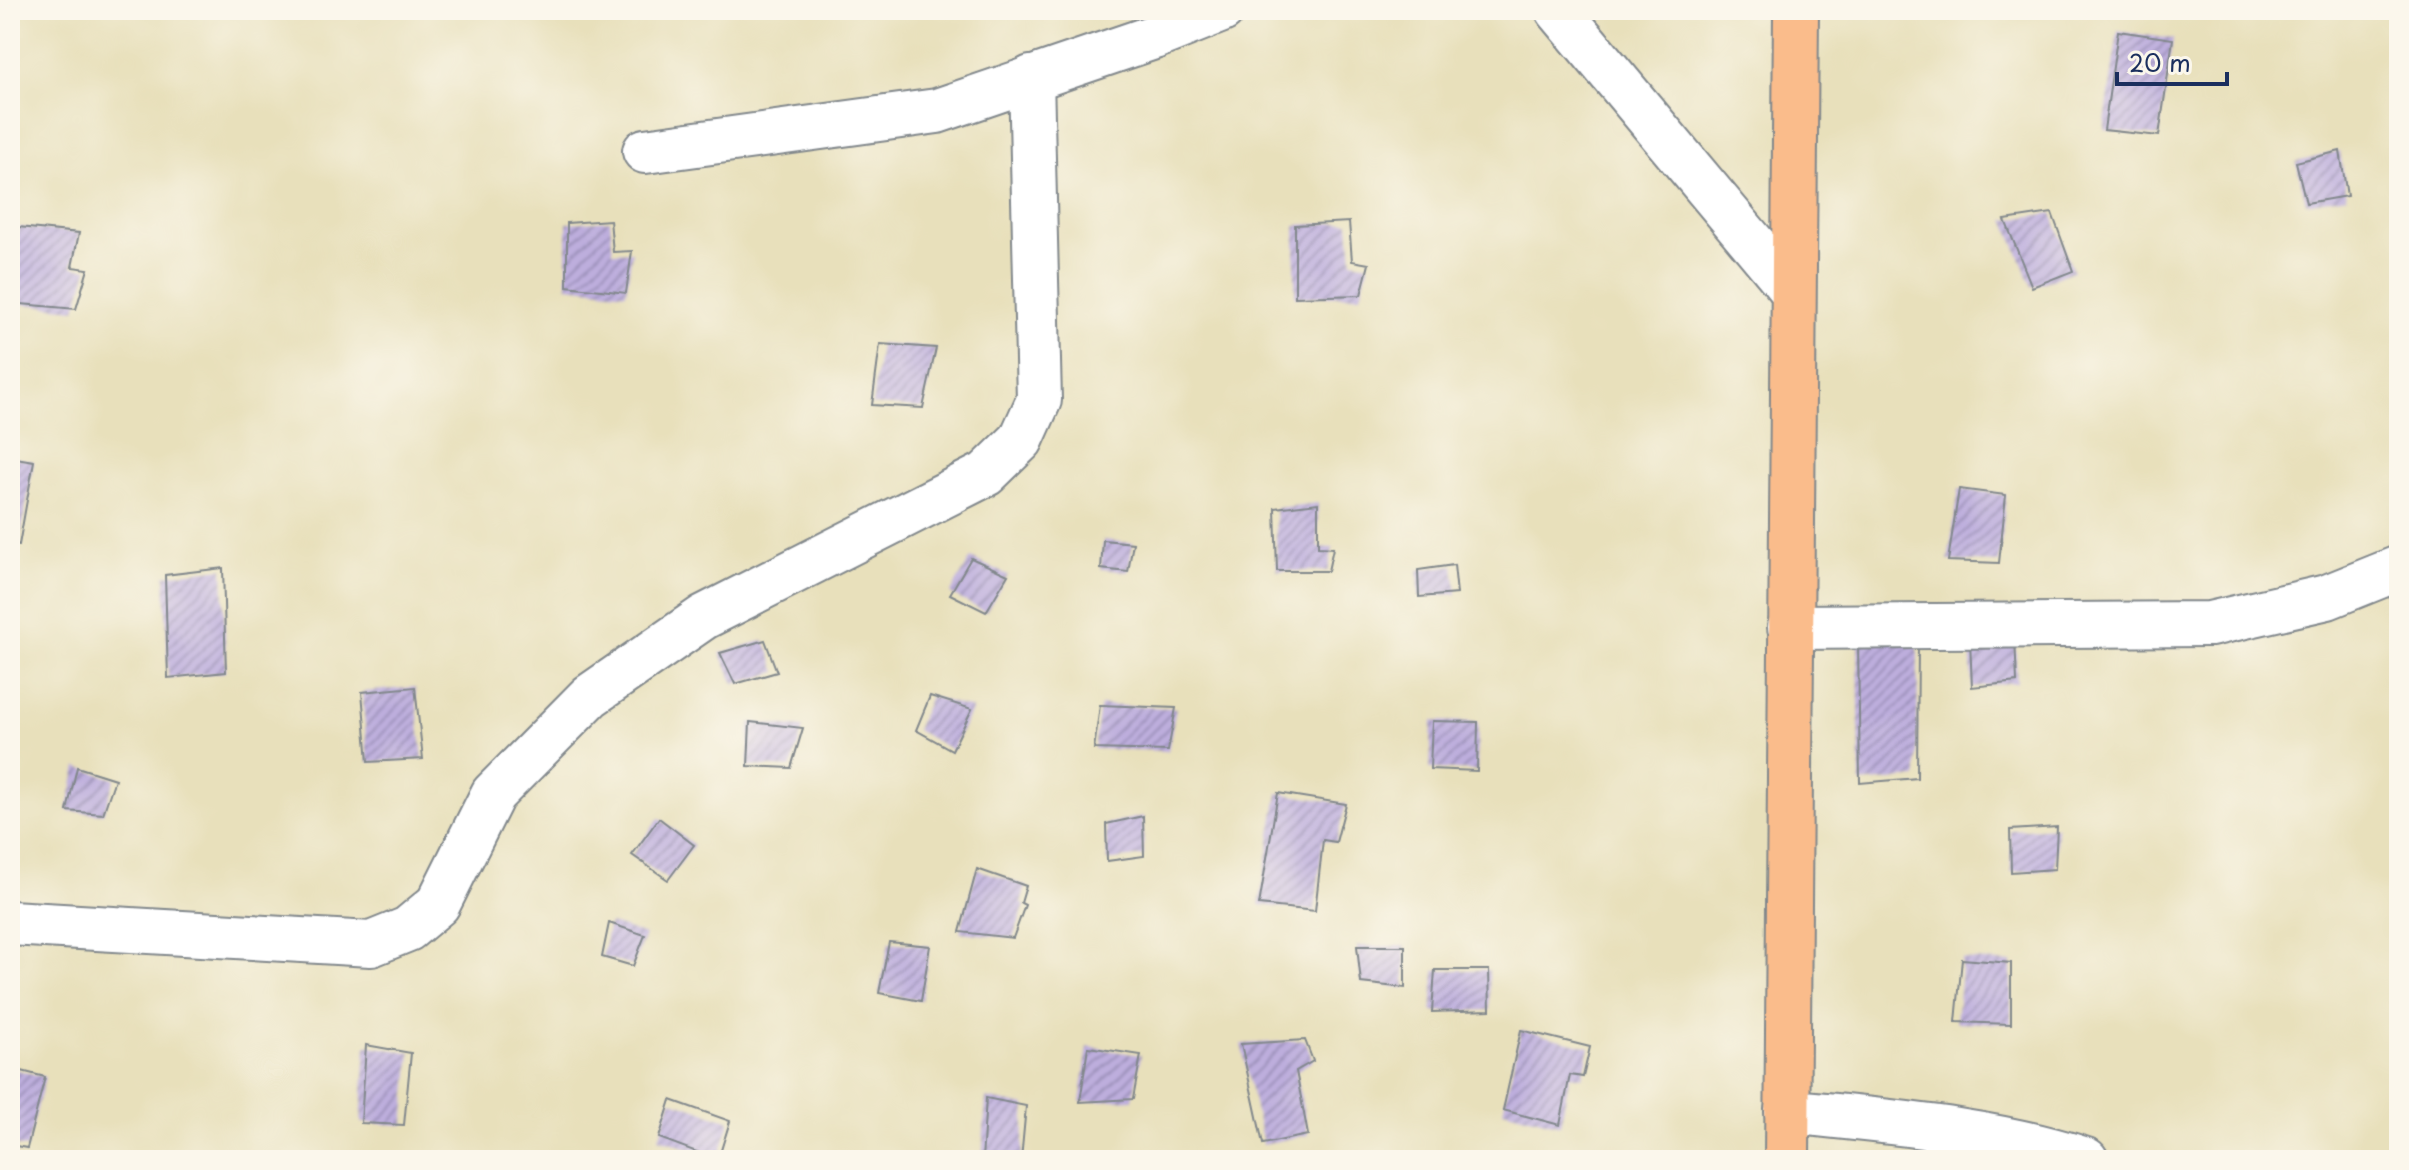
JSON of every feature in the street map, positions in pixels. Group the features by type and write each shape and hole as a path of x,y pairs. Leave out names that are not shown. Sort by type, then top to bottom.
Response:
{"main road":[{"path":"1787,1160 1796,10"}],"street":[{"path":"645,151 937,111 1154,37 1222,10"},
{"path":"1558,10 1792,290"},
{"path":"10,923 371,944 408,929 438,904 493,794 590,696 704,617 986,474 1021,440 1039,400 1031,78"},
{"path":"1790,627 2210,624 2327,597 2399,568"},
{"path":"1787,1111 1965,1130 2037,1145 2086,1160"}],"building":[{"path":"2118,31 2173,39 2159,136 2104,130"},
{"path":"2340,151 2347,196 2306,203 2296,162"},
{"path":"2052,213 2073,271 2032,287 2005,220"},
{"path":"610,220 613,252 632,251 626,293 567,286 567,223"},
{"path":"1349,222 1352,261 1369,264 1361,295 1295,297 1295,225"},
{"path":"18,227 79,233 72,267 88,269 76,309 10,303"},
{"path":"880,344 936,348 923,408 872,405"},
{"path":"10,457 34,461 19,545 10,543"},
{"path":"1959,489 2006,495 1999,563 1948,561"},
{"path":"1318,503 1318,547 1333,548 1328,571 1277,571 1275,508"},
{"path":"1103,540 1133,543 1128,572 1101,569"},
{"path":"971,558 1008,575 986,612 950,594"},
{"path":"1454,565 1457,594 1419,597 1418,570"},
{"path":"223,568 226,672 168,678 165,575"},
{"path":"2015,638 2017,682 1972,687 1970,640"},
{"path":"765,640 777,672 735,684 720,653"},
{"path":"1858,641 1918,641 1917,778 1860,783"},
{"path":"415,687 423,759 368,762 362,692"},
{"path":"930,696 972,709 952,750 916,730"},
{"path":"1100,705 1176,708 1168,751 1094,749"},
{"path":"1432,721 1478,722 1477,771 1430,769"},
{"path":"750,722 803,728 791,768 748,766"},
{"path":"77,767 115,779 103,814 67,811"},
{"path":"1278,793 1346,804 1336,842 1323,840 1315,911 1259,905"},
{"path":"1143,816 1144,856 1107,861 1106,824"},
{"path":"659,818 694,845 668,880 632,855"},
{"path":"2057,827 2055,869 2011,872 2010,830"},
{"path":"977,869 1026,886 1021,903 1025,905 1013,938 960,932"},
{"path":"609,923 645,935 633,966 602,957"},
{"path":"889,942 930,946 921,1001 879,993"},
{"path":"1357,946 1405,946 1405,988 1361,983"},
{"path":"1962,959 2011,963 2011,1024 1956,1022"},
{"path":"1435,970 1489,970 1490,1010 1432,1012"},
{"path":"1521,1030 1590,1047 1583,1077 1570,1075 1560,1125 1503,1110"},
{"path":"1305,1040 1313,1061 1296,1071 1308,1135 1263,1144 1241,1044"},
{"path":"366,1045 411,1053 404,1125 361,1123"},
{"path":"1088,1047 1141,1055 1133,1099 1080,1102"},
{"path":"10,1068 45,1077 27,1148 10,1145"},
{"path":"986,1098 1026,1106 1021,1160 982,1160"},
{"path":"671,1100 730,1121 718,1160 659,1138"}]}
